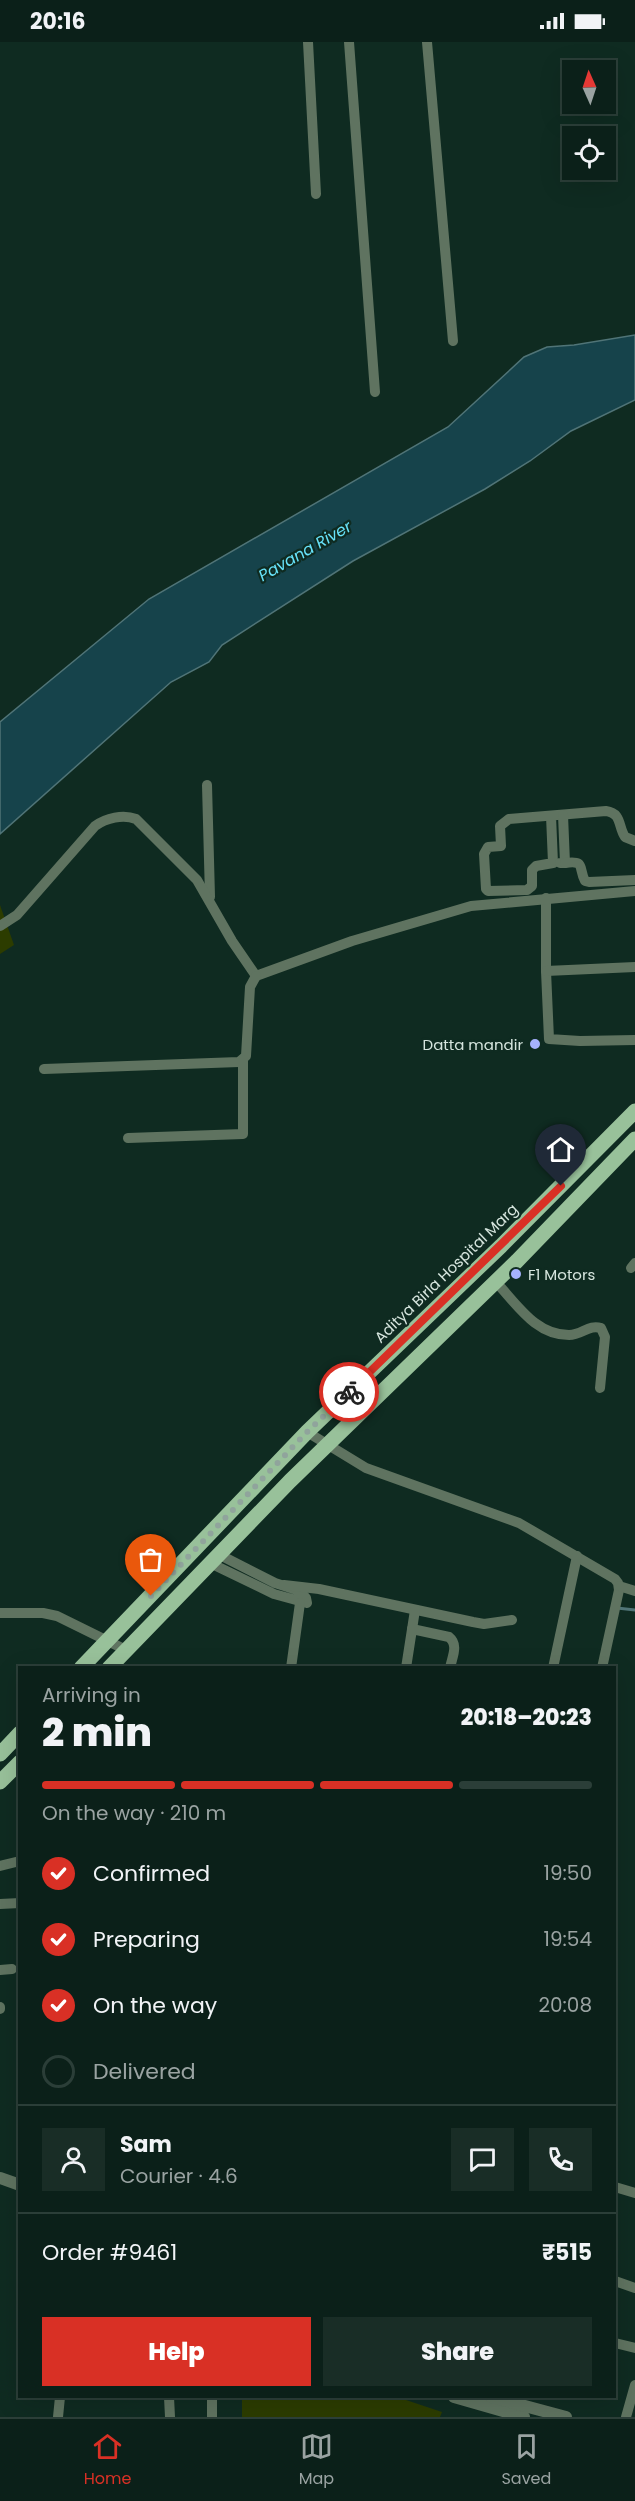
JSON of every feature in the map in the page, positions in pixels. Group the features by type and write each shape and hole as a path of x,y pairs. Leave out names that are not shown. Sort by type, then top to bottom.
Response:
{"main road":[{"name":"Aditya Birla Hospital Marg","path":"83,1666 307,1432 501,1246 635,1111"},
{"path":"111,1666 214,1558 517,1261 635,1139"},
{"path":"501,1246 517,1261"},
{"path":"394,1349 410,1364"},
{"path":"0,1754 18,1735"},
{"path":"0,1782 18,1764"}],"street":[{"path":"308,42 316,194"},
{"path":"349,42 375,392"},
{"path":"427,42 453,341"},
{"path":"207,785 210,900"},
{"path":"635,841 625,837 617,815 612,812 508,819 500,826 502,844 488,848 484,854 488,891 527,890 532,885 532,870 536,866 559,863 574,862 579,865 585,881 589,882 635,880"},
{"path":"559,863 563,815"},
{"path":"551,816 559,863"},
{"path":"0,926 16,915 95,826 101,822 123,817 136,819 198,880 232,941 256,976"},
{"path":"128,1138 243,1134 243,1060 246,1051 250,987 256,976 352,940 471,906 635,891"},
{"path":"546,898 549,1039 635,1040"},
{"path":"546,971 635,967"},
{"path":"44,1069 239,1062 243,1060"},
{"path":"495,1281 543,1331 570,1335 591,1327 601,1328 604,1337 600,1388"},
{"path":"307,1432 366,1468 519,1523 577,1556 615,1580 619,1586 635,1591"},
{"path":"553,1666 577,1556"},
{"path":"214,1558 282,1590 300,1592 306,1598 307,1603 300,1603 291,1666"},
{"path":"602,1666 619,1586"},
{"path":"282,1590 319,1589 484,1624 512,1620"},
{"path":"406,1666 415,1610"},
{"path":"0,1613 43,1613 57,1616 126,1650"},
{"path":"412,1629 449,1637 453,1640 455,1644 450,1666"},
{"path":"0,1866 18,1862"},
{"path":"0,1904 18,1903"},
{"path":"0,1970 12,1969"},
{"path":"0,2178 18,2184"},
{"path":"0,2186 18,2192"},
{"path":"616,2187 635,2193"},
{"path":"616,2282 635,2288"},
{"path":"616,2343 635,2348"},
{"path":"626,2417 635,2385"},
{"path":"58,2417 60,2398"},
{"path":"170,2398 170,2417"},
{"path":"212,2398 212,2417"},
{"path":"457,2398 517,2416"},
{"path":"495,2398 566,2417"}],"green space":[{"path":"0,905 14,945 0,954"},
{"path":"242,2398 400,2398 442,2412 440,2417 242,2417"}],"water":[{"name":"Pavana River","path":"635,335 635,400 571,431 530,461 485,489 353,561 222,645 209,662 171,682 0,834 0,722 149,599 448,427 524,357 547,347"}],"waterway":[{"path":"617,1608 635,1610"}],"way so far":[{"path":"151,1596 307,1432 349,1392"}],"place":[{"name":"Datta mandir","path":"535,1044"},
{"name":"F1 Motors","path":"516,1274"}],"route":[{"path":"349,1392 561,1186"}]}
